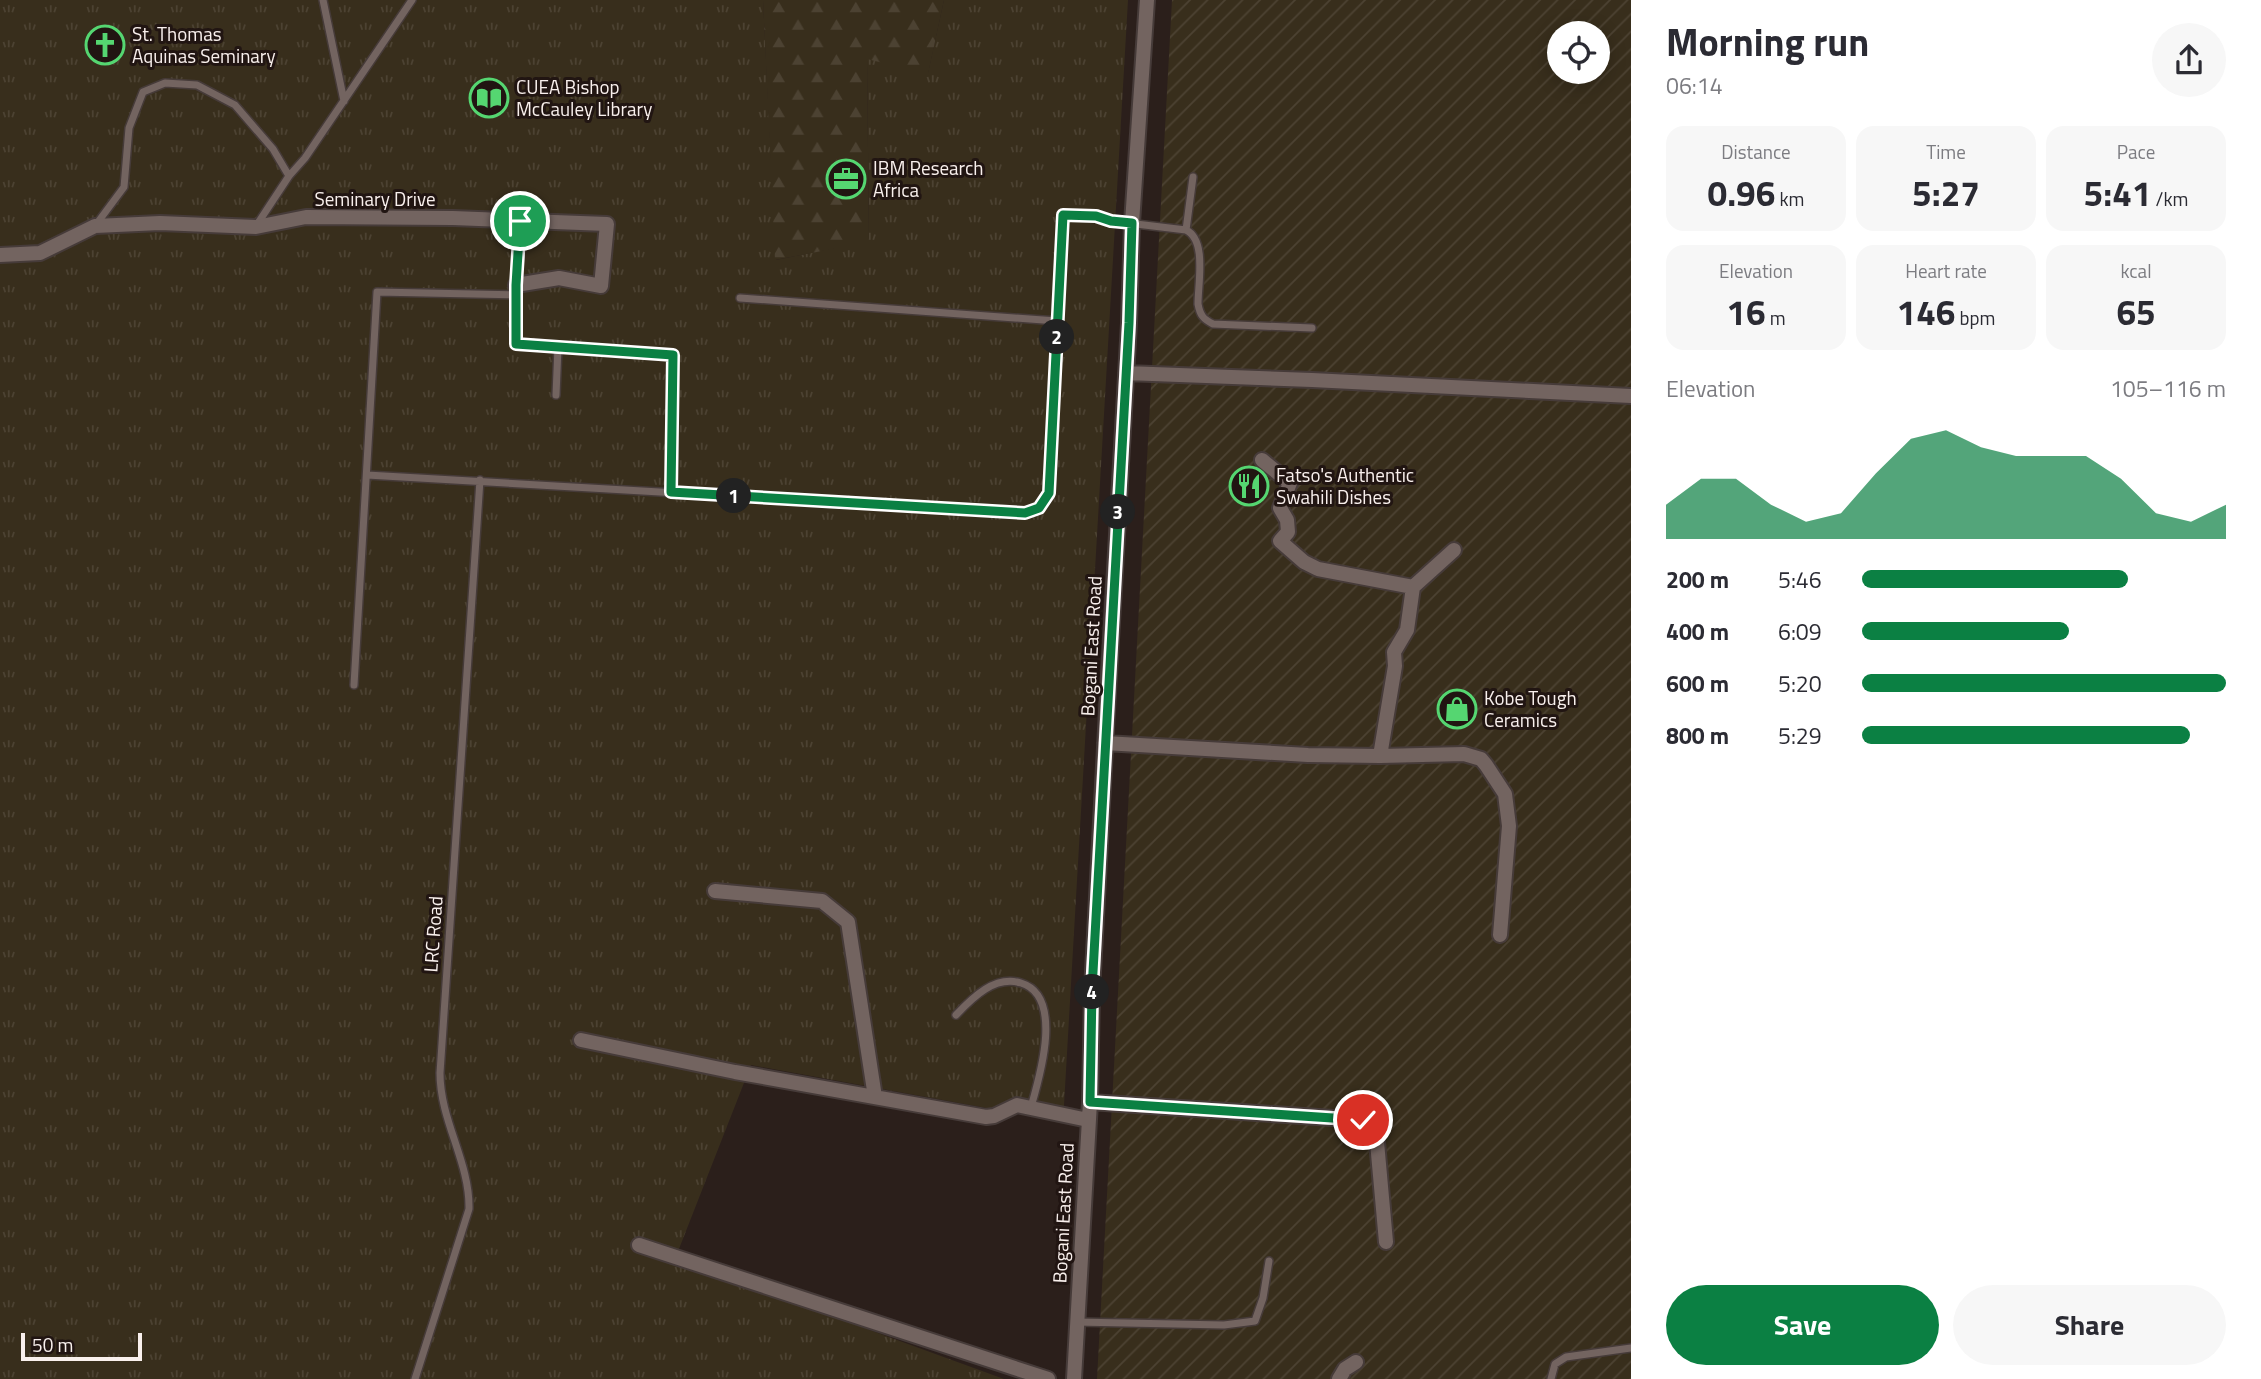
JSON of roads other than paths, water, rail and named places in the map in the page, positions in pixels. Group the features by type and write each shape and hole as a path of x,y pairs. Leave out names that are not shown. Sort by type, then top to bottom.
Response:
{"street":[{"name":"Bogani East Road","path":"1074,1379 1132,223 1147,0"},
{"name":"Seminary Drive","path":"0,255 40,253 95,226 160,223 256,227 306,217 607,224 601,286 559,278 516,290"},
{"path":"1126,373 1631,396"},
{"path":"1262,460 1290,483 1280,508 1287,520 1288,532 1280,541 1304,562 1318,569 1413,587"},
{"path":"1380,756 1395,666 1394,652 1407,630 1413,587 1454,550"},
{"path":"1105,743 1308,755 1464,754 1481,759 1505,794 1509,826 1500,935"},
{"path":"715,891 822,901 848,922 875,1097"},
{"path":"581,1040 734,1072 986,1117 1013,1106 1031,1107 1088,1120"},
{"path":"1090,1102 1367,1121 1376,1131 1386,1242"},
{"path":"639,1245 1048,1379"},
{"path":"1339,1379 1345,1369 1356,1362"}],"lane":[{"path":"323,0 344,101"},
{"path":"256,227 412,0"},
{"path":"95,226 124,187 129,128 143,92 165,83 197,85 235,105 273,149 289,176"},
{"path":"1186,230 1193,177"},
{"path":"367,475 1025,513 1039,508 1049,493 1063,215 1096,216 1111,221 1186,230 1194,234 1200,244 1200,314 1213,324 1312,328"},
{"path":"520,221 516,344 673,355 671,492"},
{"path":"354,685 377,292 516,290"},
{"path":"740,298 1057,321"},
{"path":"556,395 558,346"},
{"name":"LRC Road","path":"415,1379 469,1209 467,1182 440,1097 440,1073 480,480"},
{"path":"956,1015 972,999 995,983 1013,981 1029,986 1039,995 1044,1010 1045,1039 1040,1076 1031,1107"},
{"path":"1076,1322 1224,1325 1255,1321 1263,1298 1269,1261"},
{"path":"1552,1379 1555,1364 1566,1357 1631,1348"}],"place":[{"name":"St. Thomas Aquinas Seminary","path":"105,45"},
{"name":"CUEA Bishop McCauley Library","path":"489,98"},
{"name":"IBM Research Africa","path":"846,179"},
{"name":"Fatso's Authentic Swahili Dishes","path":"1249,486"},
{"name":"Kobe Tough Ceramics","path":"1457,709"}]}
